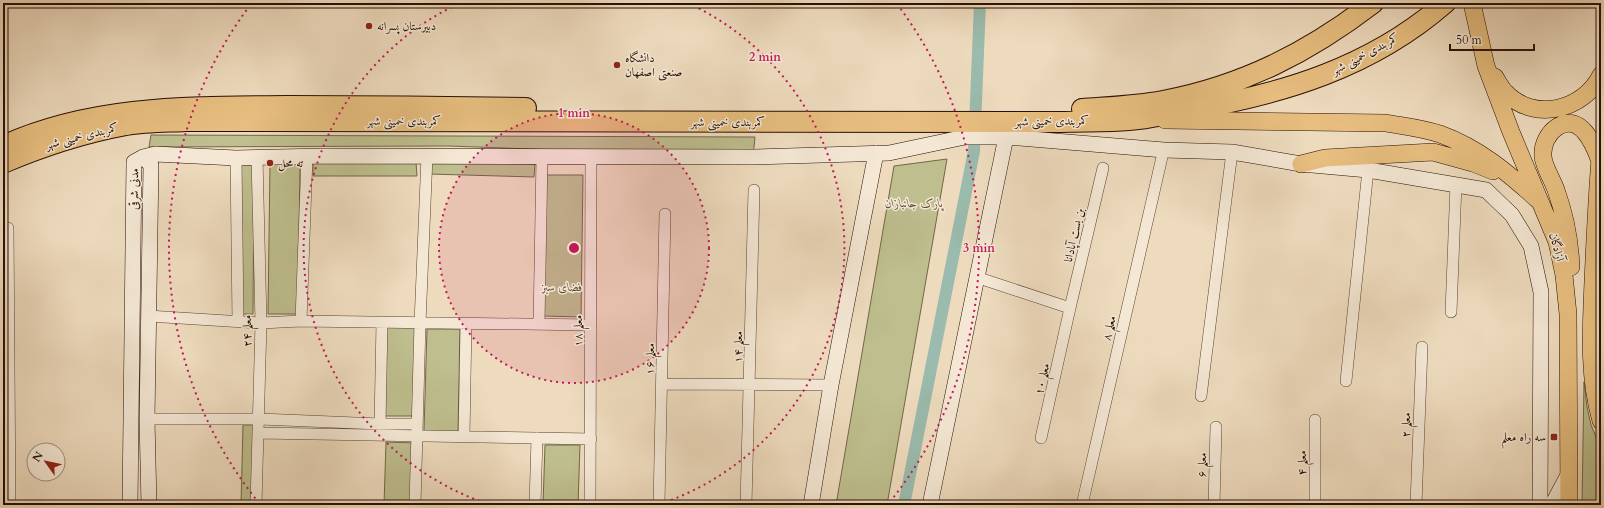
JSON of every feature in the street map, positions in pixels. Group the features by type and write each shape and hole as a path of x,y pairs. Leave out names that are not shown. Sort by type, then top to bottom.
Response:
{"highway":[{"name":"کمربندی خمینی شهر","path":"997,126 1058,110 1163,101 1233,83 1280,64 1328,37 1373,3"},
{"name":"کمربندی خمینی شهر","path":"3,146 28,134 77,120 121,112 188,106 902,116 997,126 1130,120 1264,95 1320,78 1359,60 1398,38 1441,7"},
{"name":"کمربندی خمینی شهر","path":"3,162 38,148 87,134 127,125 186,121 902,116"}],"main road":[{"name":"آزادگان","path":"1472,3 1486,66 1511,132 1557,242 1564,275 1568,314 1569,505"},
{"path":"1486,66 1506,93 1518,102 1532,108 1544,109 1557,109 1585,97 1596,86 1601,75"},
{"path":"1130,120 1386,123 1414,128 1439,134 1478,152 1501,167 1543,206"},
{"path":"1568,314 1571,275 1570,244 1557,191 1543,158 1543,145 1550,134 1558,126 1572,124 1581,128 1589,136 1600,154 1596,306 1596,403 1601,421"},
{"path":"1301,164 1325,158 1433,152 1473,162 1500,174 1524,188"}],"street":[{"path":"930,505 976,277 997,126"},
{"path":"143,157 155,154 236,158 307,156 753,157 889,153 965,137 997,126 1164,150 1232,152 1301,164 1368,170 1486,190 1512,215 1531,246 1541,292 1540,505"},
{"path":"1201,396 1232,152"},
{"path":"811,505 830,385 876,153"},
{"path":"301,322 307,156"},
{"path":"416,505 420,323 427,156"},
{"name":"مدنی شرقی","path":"130,505 134,162 143,157 151,165 147,419 149,505"},
{"path":"539,324 542,157"},
{"name":"معلم ۱۸","path":"590,505 592,325 591,157"},
{"name":"معلم ۸","path":"1082,505 1162,157"},
{"path":"236,158 238,321"},
{"name":"معلم ۲۴","path":"256,505 260,419 261,323 257,158"},
{"name":"بن بست آپادانا","path":"1067,325 1103,168"},
{"path":"1346,381 1368,170"},
{"path":"1451,312 1456,184"},
{"name":"معلم ۱۴","path":"746,505 754,190"},
{"name":"معلم ۱۶","path":"659,505 663,384 665,214"},
{"path":"8,228 10,505"},
{"path":"976,277 1070,308"},
{"path":"148,316 261,323 382,322 592,325"},
{"path":"380,424 382,322"},
{"path":"464,437 466,324"},
{"name":"معلم ۱۰","path":"1041,438 1067,325"},
{"name":"معلم ۲","path":"1416,505 1422,347"},
{"path":"663,384 830,385"},
{"path":"147,419 260,419 417,424"},
{"name":"معلم ۴","path":"1315,420 1315,505"},
{"name":"معلم ۶","path":"1214,505 1216,426"},
{"path":"259,433 590,439"},
{"path":"535,505 537,438"},
{"path":"1552,505 1568,475"}],"green space":[{"path":"151,135 755,137 753,157 449,146 149,147"},
{"name":"پارک جانبازان","path":"947,159 887,505 836,505 894,166"},
{"path":"430,161 535,164 534,177 429,174"},
{"path":"241,162 254,162 253,314 240,314"},
{"path":"313,162 416,162 417,176 313,176"},
{"path":"270,163 300,163 298,314 268,314"},
{"name":"فضای سبز","path":"545,175 583,175 581,317 543,316"},
{"path":"386,326 416,327 414,416 384,416"},
{"path":"427,329 460,329 458,432 424,431"},
{"path":"1584,382 1591,425 1601,449 1601,505 1582,505"},
{"path":"243,425 254,425 252,505 241,505"},
{"path":"386,442 415,443 413,505 384,505"},
{"path":"545,445 580,445 578,505 543,505"}],"waterway":[{"path":"904,505 974,151 980,3"}],"place":[{"name":"دبیرستان پسرانه","path":"369,26"},
{"name":"دانشگاه صنعتی اصفهان","path":"617,65"},
{"name":"ته محل","path":"270,163"},
{"name":"سه راه معلم","path":"1554,437"}]}
